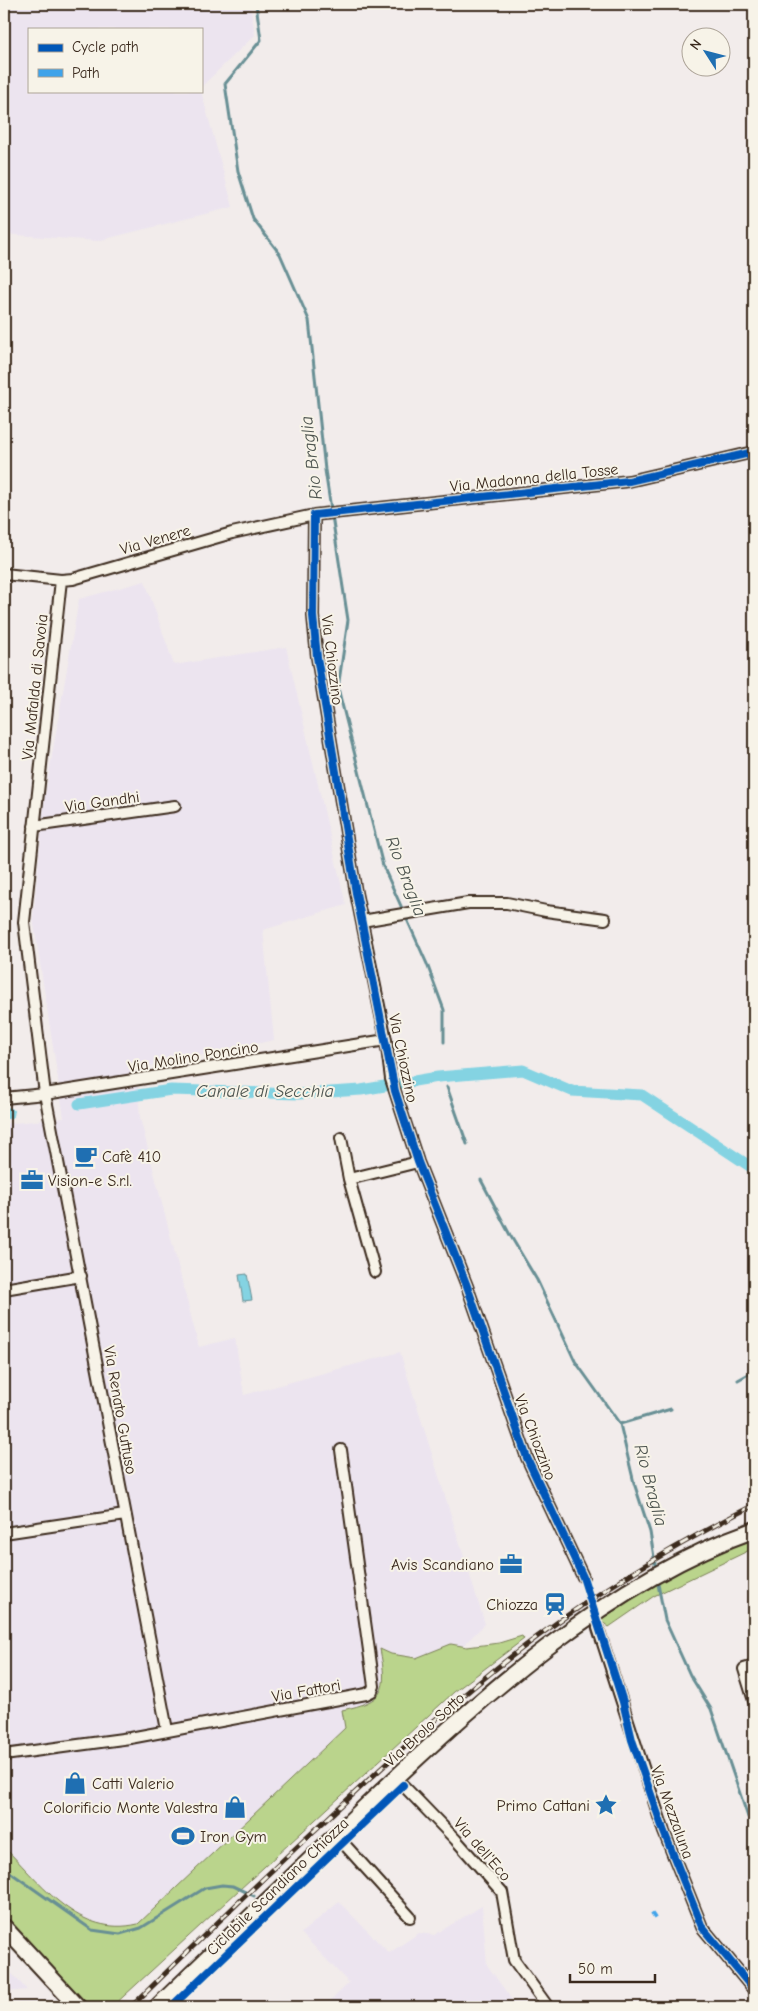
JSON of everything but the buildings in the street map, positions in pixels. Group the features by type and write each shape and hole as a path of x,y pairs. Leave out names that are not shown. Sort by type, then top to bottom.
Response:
{"main road":[{"name":"Via Brolo Sotto","path":"156,2007 396,1778 459,1721 531,1661 594,1615 650,1579 753,1531"},
{"path":"4,1927 78,2007"}],"street":[{"name":"Via Madonna della Tosse","path":"319,515 629,481 754,452"},
{"name":"Via Venere","path":"4,574 61,580 86,576 232,533 319,515"},
{"name":"Via Chiozzino","path":"319,515 313,599 317,657 362,921 386,1040 391,1079 418,1162 467,1286 527,1458 583,1577"},
{"name":"Via Mafalda di Savoia","path":"46,1094 24,922 61,580"},
{"name":"Via Gandhi","path":"34,826 175,806"},
{"path":"362,921 468,902 507,902 546,911 605,918"},
{"name":"Via Molino Poncino","path":"4,1098 46,1094 386,1040"},
{"name":"Via Renato Guttuso","path":"46,1094 167,1730"},
{"path":"341,1138 349,1179 375,1272"},
{"path":"349,1179 418,1162"},
{"path":"4,1289 81,1276"},
{"name":"Via Fattori","path":"4,1755 130,1738 366,1694 372,1691 374,1686 368,1636 340,1450"},
{"path":"4,1533 125,1515"},
{"name":"Via Mezzaluna","path":"598,1628 661,1825 702,1927 754,1990"},
{"path":"754,1666 744,1669 754,1701"},
{"name":"Via dell'Eco","path":"396,1778 456,1840 502,1892 514,1960 548,2007"},
{"path":"336,1835 410,1917"}],"shaded area":[{"path":"4,4 250,4 255,35 202,86 202,28 28,28 28,92 201,92 233,207 97,241 4,234"},
{"path":"145,581 174,665 286,647 346,905 263,930 274,1040 136,1069 140,1118 199,1347 235,1338 244,1395 400,1352 485,1624 113,1990 4,1885 4,1124 64,1118 33,918 45,796 79,599"},
{"path":"339,1902 389,1953 419,1933 434,1935 482,1906 487,1965 517,2007 324,2007 349,1983 301,1933"},
{"path":"4,1965 27,1990 4,1992"}],"green space":[{"path":"754,1537 754,1548 654,1596 609,1627 601,1621 602,1616 664,1576"},
{"path":"522,1636 524,1639 454,1692 112,2007 89,2007 4,1918 4,1847 48,1892 80,1916 98,1923 117,1926 138,1924 345,1728 342,1710 367,1703 375,1698 383,1684 380,1649 391,1654 416,1658 451,1644 467,1647 499,1643"}],"water":[{"path":"247,1274 252,1300 243,1301 239,1275"}],"waterway":[{"name":"Rio Braglia","path":"256,4 261,40 225,84 238,171 253,219 280,254 309,320 325,470 348,620 338,688 383,866 427,964 444,1010 444,1042"},
{"name":"Canale di Secchia","path":"79,1104 171,1090 299,1094 361,1090 438,1077 523,1070 572,1091 642,1095 754,1169"},
{"name":"Rio Braglia","path":"447,1087 467,1144"},
{"name":"Canale di Secchia","path":"4,1114 9,1113"},
{"name":"Rio Braglia","path":"481,1180 510,1235 537,1280 575,1361 620,1424 634,1483 650,1532 656,1570"},
{"path":"738,1380 754,1371"},
{"path":"620,1424 671,1409"},
{"name":"Rio Braglia","path":"657,1579 665,1620 690,1675 711,1709 748,1817"},
{"path":"4,1868 92,1930 120,1934 141,1928 205,1888 222,1885 233,1886 254,1896"}],"tunnel":[{"path":"583,1577 598,1628"}],"railway":[{"path":"131,2007 354,1793 483,1679 537,1637 616,1583 670,1550 754,1505"}],"cycle path":[{"path":"754,452 629,481 314,515 313,616 317,657 356,893 395,1091 418,1162 467,1286 527,1458 583,1577 623,1702 632,1740 664,1832 702,1927 754,1990"},
{"name":"Ciclabile Scandiano Chiozza","path":"171,2007 403,1785"}],"place":[{"name":"Cafè 410","path":"86,1156"},
{"name":"Vision-e S.r.l.","path":"32,1180"},
{"name":"Avis Scandiano","path":"511,1564"},
{"name":"Chiozza","path":"555,1604"},
{"name":"Catti Valerio","path":"75,1783"},
{"name":"Primo Cattani","path":"606,1805"},
{"name":"Colorificio Monte Valestra","path":"235,1807"},
{"name":"Iron Gym","path":"183,1836"}]}
